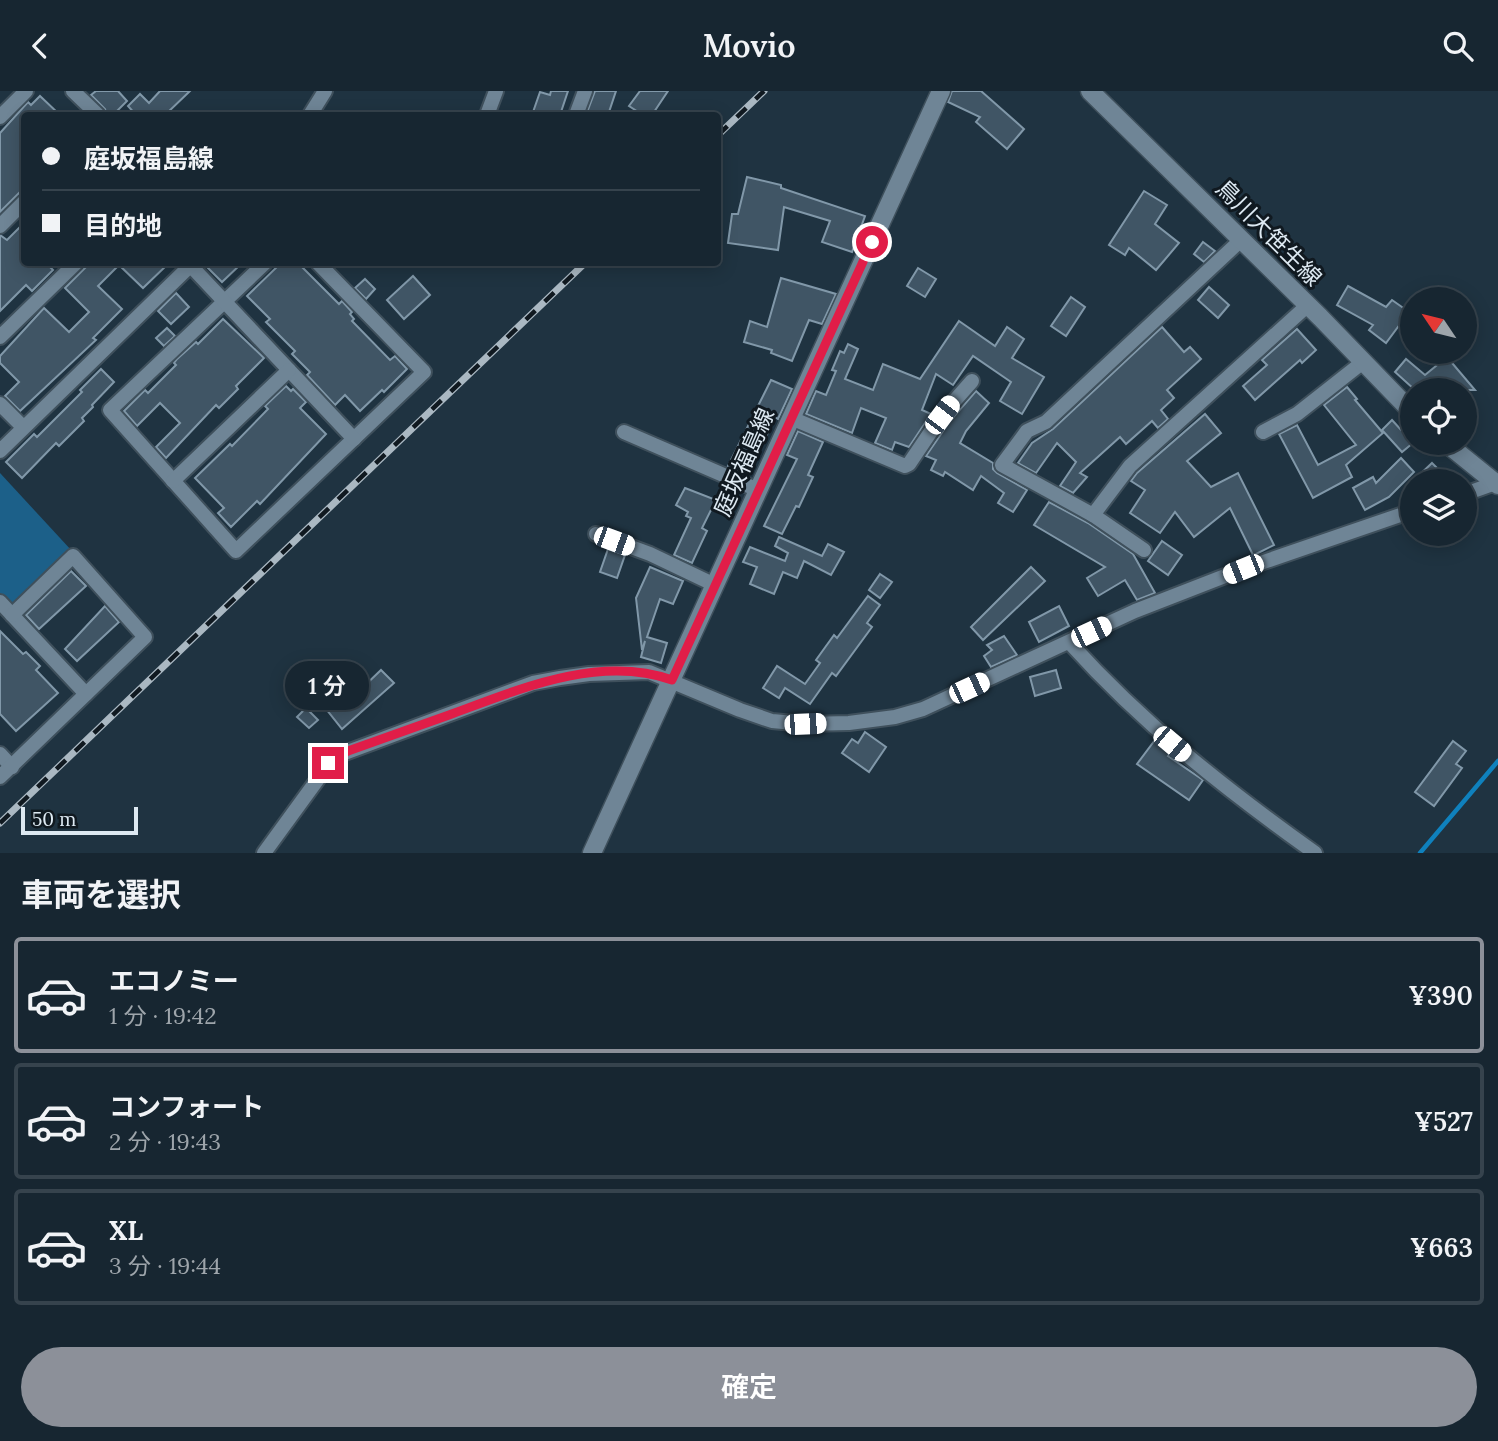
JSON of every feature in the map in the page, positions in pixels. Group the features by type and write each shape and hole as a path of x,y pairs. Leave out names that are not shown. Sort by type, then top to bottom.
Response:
{"main road":[{"name":"庭坂福島線","path":"592,853 941,91"},
{"name":"鳥川大笹生線","path":"1090,91 1308,305 1400,400"},
{"path":"1461,455 1497,483"}],"street":[{"path":"0,117 26,91"},
{"path":"73,91 95,112"},
{"path":"312,112 325,91"},
{"path":"488,112 496,91"},
{"path":"577,112 585,91"},
{"path":"0,226 21,205"},
{"path":"1144,550 1093,515 1002,465 1027,431 1046,422 1241,240"},
{"path":"0,337 73,266"},
{"path":"0,450 189,266"},
{"path":"193,266 355,439"},
{"path":"262,266 110,410 236,551 424,372 321,266"},
{"path":"1093,515 1130,465 1308,305"},
{"path":"1263,432 1297,414 1363,362"},
{"path":"173,481 289,370"},
{"path":"791,418 905,466 954,398 972,381"},
{"path":"0,404 23,427"},
{"path":"624,432 758,490"},
{"path":"1477,490 1497,483"},
{"path":"264,853 334,757 534,684 589,674 649,672 772,721 805,724 849,723 895,717 923,709 1135,611 1243,569 1400,516"},
{"path":"596,534 650,554 715,585"},
{"path":"0,777 145,637 73,556 12,615"},
{"path":"0,602 86,694"},
{"path":"1069,642 1111,688 1153,727 1236,796 1315,853"},
{"path":"0,754 12,767"}],"shaded area":[{"path":"0,473 72,551 13,609 0,595"}],"building":[{"path":"96,91 118,91 127,101 116,112 106,112 91,95"},
{"path":"160,91 190,91 168,112 133,112 128,106 140,94 149,103"},
{"path":"551,91 568,91 561,112 533,112 540,92 550,95"},
{"path":"595,91 616,91 609,112 587,112"},
{"path":"640,91 668,91 654,112 638,112 629,106"},
{"path":"952,91 981,91 1024,129 1007,149 976,122 980,117 948,102"},
{"path":"40,96 57,112 21,112 21,191 0,212 0,133 28,102 31,105"},
{"path":"747,177 781,185 781,188 865,216 852,252 822,242 830,221 784,207 778,250 728,243 732,214 738,214"},
{"path":"1144,191 1167,205 1155,224 1179,243 1156,270 1129,248 1125,255 1109,245"},
{"path":"21,226 21,266 49,266 53,270 32,291 26,285 0,311 0,235 7,240"},
{"path":"1203,242 1215,251 1204,262 1194,254"},
{"path":"87,266 118,266 98,286 122,309 93,338 96,340 20,411 5,396 19,382 0,363 0,356 44,308 69,332 89,312 65,288"},
{"path":"120,266 166,266 143,288"},
{"path":"206,266 239,266 222,282"},
{"path":"278,266 301,266 339,304 342,301 352,312 352,321 390,360 395,356 407,369 360,411 345,395 335,405 307,375 310,372 292,354 295,351 266,322 270,319 247,296"},
{"path":"918,268 936,279 925,297 907,286"},
{"path":"413,276 430,295 404,319 387,300"},
{"path":"781,278 836,294 822,324 809,320 792,361 771,353 772,350 744,342 750,321 767,327"},
{"path":"365,279 375,289 366,299 355,288"},
{"path":"1348,286 1386,307 1392,300 1400,306 1400,324 1386,343 1369,330 1373,325 1337,305"},
{"path":"1209,287 1229,305 1218,318 1198,300"},
{"path":"176,293 189,307 171,324 158,311"},
{"path":"1071,297 1085,307 1066,336 1051,326"},
{"path":"223,319 264,358 236,386 238,389 219,408 216,405 166,458 156,447 180,423 160,403 137,426 124,411 145,390 148,393 176,365 174,363 177,359 196,342 198,344"},
{"path":"959,321 995,346 1007,327 1024,339 1012,358 1044,377 1022,414 1000,401 1011,382 973,356 953,385 936,374 922,410 931,414 909,447 895,442 892,450 875,443 886,418 861,408 852,433 806,414 816,391 826,395 836,371 832,370 840,351 844,353 848,344 858,349 845,379 873,390 883,364 920,379"},
{"path":"1162,327 1184,352 1190,347 1201,359 1167,390 1174,398 1161,410 1168,419 1158,428 1152,421 1126,444 1120,437 1080,473 1087,477 1073,493 1060,486 1076,462 1057,443 1036,473 1018,463 1032,443 1053,429"},
{"path":"167,328 175,336 164,346 156,338"},
{"path":"1297,329 1316,350 1302,363 1300,360 1255,400 1243,386 1267,365 1262,360"},
{"path":"1402,364 1412,364 1425,375 1438,364 1453,364 1465,378 1402,378 1395,372"},
{"path":"101,369 114,382 82,418 84,421 59,446 56,443 22,478 6,462 34,434 37,437"},
{"path":"771,380 792,389 765,439 760,437 743,473 728,466"},
{"path":"286,386 306,402 300,408 326,434 260,504 257,501 231,527 218,513 224,508 195,478 230,444 232,446 268,409 265,406"},
{"path":"1347,387 1383,433 1346,465 1352,477 1313,498 1279,434 1297,425 1318,465 1356,445 1324,405"},
{"path":"976,391 989,403 966,431 960,443 993,463 993,469 997,473 1027,490 1013,512 998,503 1004,493 981,476 973,490 945,472 943,476 931,470 936,460 926,456 950,421"},
{"path":"1205,414 1221,433 1187,461 1211,487 1238,473 1274,545 1256,554 1253,555 1230,508 1194,537 1175,512 1160,533 1130,513 1145,490 1131,481 1137,473"},
{"path":"1392,420 1400,429 1400,450 1382,430"},
{"path":"798,431 823,442 808,475 813,477 782,534 764,526 797,459 787,455"},
{"path":"1401,458 1411,469 1400,469 1400,486 1389,497 1365,510 1353,488 1373,477 1376,483"},
{"path":"1432,463 1438,469 1426,469"},
{"path":"685,488 716,500 702,528 707,531 692,563 674,555 691,518 686,516 688,512 676,505"},
{"path":"1049,502 1088,523 1133,554 1155,593 1137,600 1125,580 1098,596 1087,578 1105,567 1034,525"},
{"path":"779,537 822,556 828,544 844,552 831,575 804,561 797,578 783,572 774,594 750,584 757,567 743,562 750,547 785,561 788,553 775,546"},
{"path":"1162,541 1182,555 1168,575 1148,561"},
{"path":"608,549 625,555 617,578 600,572"},
{"path":"650,567 683,581 673,604 660,599 647,637 667,643 661,663 641,657 645,641 642,650 636,598"},
{"path":"1031,567 1045,581 983,640 971,627"},
{"path":"71,571 86,586 39,629 26,615"},
{"path":"880,574 892,582 880,598 869,590"},
{"path":"868,596 880,605 867,623 872,627 836,676 832,673 810,704 785,688 779,698 763,688 777,666 805,684 820,663 816,660 834,635 837,638"},
{"path":"105,606 119,622 77,661 65,649"},
{"path":"1059,606 1069,626 1039,642 1029,622"},
{"path":"0,631 23,654 26,652 40,666 36,670 58,693 16,731 0,714"},
{"path":"1004,636 1017,655 991,667 984,656 992,650 987,645"},
{"path":"381,670 394,683 342,729 323,705 348,683 356,694"},
{"path":"1056,670 1061,688 1035,696 1030,677"},
{"path":"306,708 318,720 309,728 297,717"},
{"path":"865,732 886,747 869,772 842,753 852,739 858,743"},
{"path":"1155,740 1170,753 1168,756 1203,780 1189,800 1137,764"},
{"path":"1453,741 1466,751 1456,764 1462,768 1434,806 1415,792"}],"waterway":[{"path":"1420,853 1498,761"}],"railway":[{"path":"721,132 764,91"},
{"path":"0,823 582,266"}],"route":[{"path":"328,763 348,751 534,684 589,674 634,672 649,672 672,680 872,242"}]}
